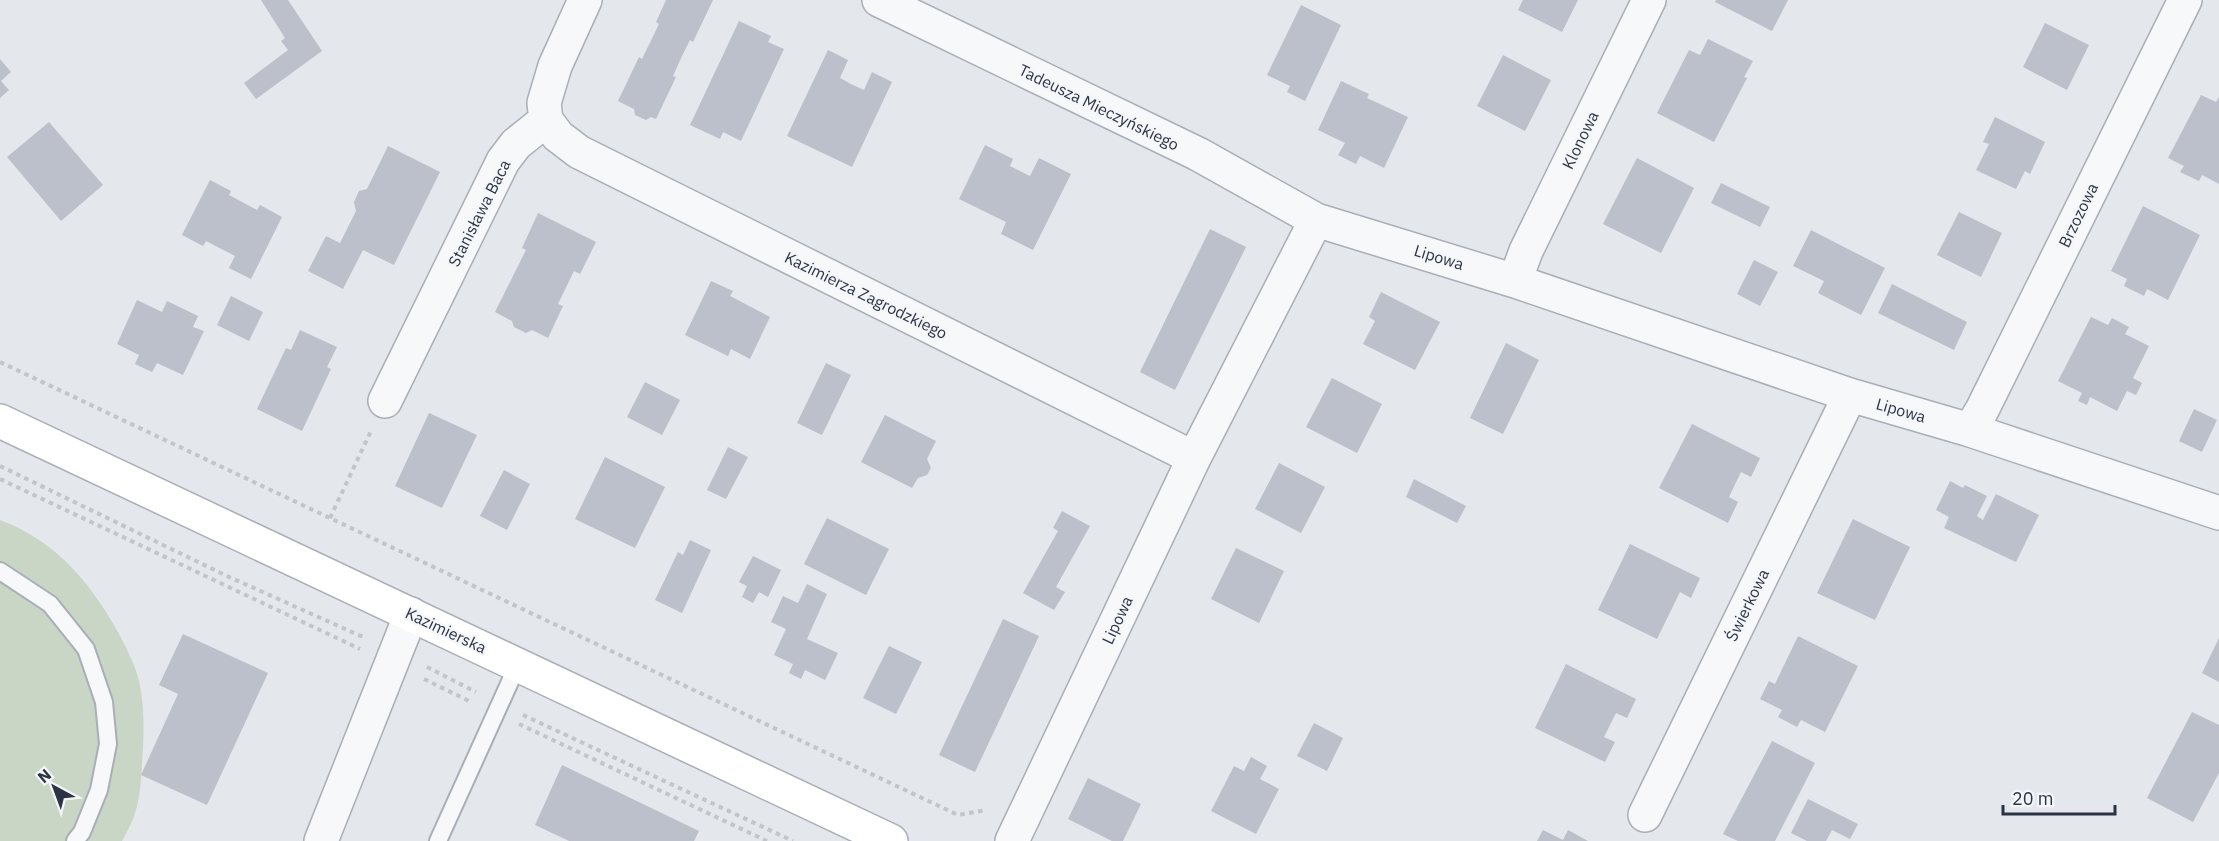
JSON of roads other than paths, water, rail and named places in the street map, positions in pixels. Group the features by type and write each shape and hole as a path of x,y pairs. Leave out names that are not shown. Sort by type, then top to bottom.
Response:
{"main road":[{"name":"Kazimierska","path":"0,421 891,841"}],"street":[{"path":"546,120 544,103 555,66 585,0"},
{"name":"Tadeusza Mieczyńskiego","path":"879,0 1198,154 1316,220"},
{"name":"Klonowa","path":"1515,281 1526,251 1649,0"},
{"name":"Brzozowa","path":"1970,430 2186,0"},
{"name":"Stanisława Baca","path":"386,401 503,161 516,144 546,120"},
{"name":"Kazimierza Zagrodzkiego","path":"546,120 558,136 579,152 1194,458"},
{"name":"Lipowa","path":"1017,832 1194,458 1316,220 1515,281 1850,395 1970,430 2219,513"},
{"name":"Świerkowa","path":"1645,814 1850,395"},
{"path":"321,841 411,614"}],"lane":[{"path":"0,571 50,604 86,649 104,702 108,744 99,790 82,832 75,841"},
{"path":"438,841 518,664"}]}
